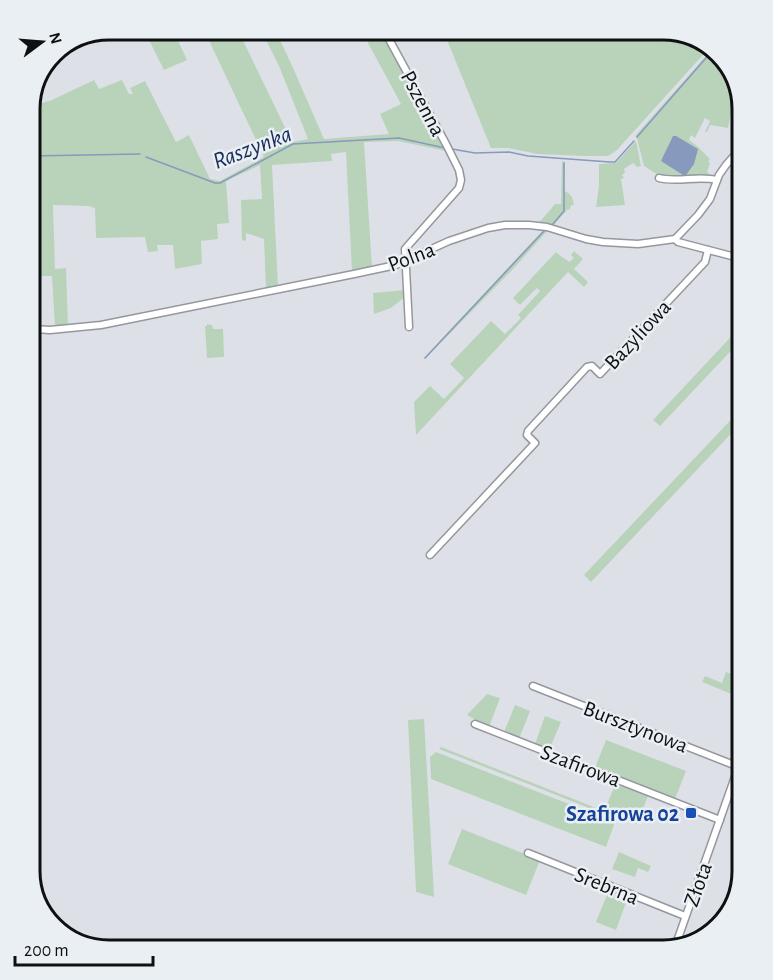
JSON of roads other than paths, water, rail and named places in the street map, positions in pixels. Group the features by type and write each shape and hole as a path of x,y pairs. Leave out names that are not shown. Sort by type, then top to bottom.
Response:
{"street":[{"name":"Pszenna","path":"390,41 446,144 459,170 461,180 407,247 405,261"},
{"path":"732,158 717,180 710,198 698,215 675,239 678,242 732,256"},
{"path":"659,178 717,180"},
{"name":"Polna","path":"41,329 101,326 389,267 488,228 513,225 547,227 603,243 640,244 675,239"},
{"name":"Bazyliowa","path":"430,555 535,443 528,436 528,430 587,367 592,366 600,374 705,262 708,250"},
{"path":"405,261 409,327"},
{"name":"Bursztynowa","path":"533,686 732,764"},
{"name":"Szafirowa","path":"475,724 720,820"},
{"name":"Złota","path":"678,938 732,787"},
{"name":"Srebrna","path":"528,853 685,916"}],"water":[{"path":"673,136 698,149 694,164 686,175 661,161"}],"waterway":[{"name":"Raszynka","path":"637,137 707,57"},
{"name":"Raszynka","path":"146,157 220,183 293,144 399,138 445,148"},
{"name":"Raszynka","path":"452,149 475,153 509,152 528,156 615,162 634,141"},
{"name":"Raszynka","path":"41,156 140,154"},
{"path":"552,225 564,211 564,163"},
{"path":"425,358 545,230"}],"place":[{"name":"Szafirowa 02","path":"691,813"}]}
